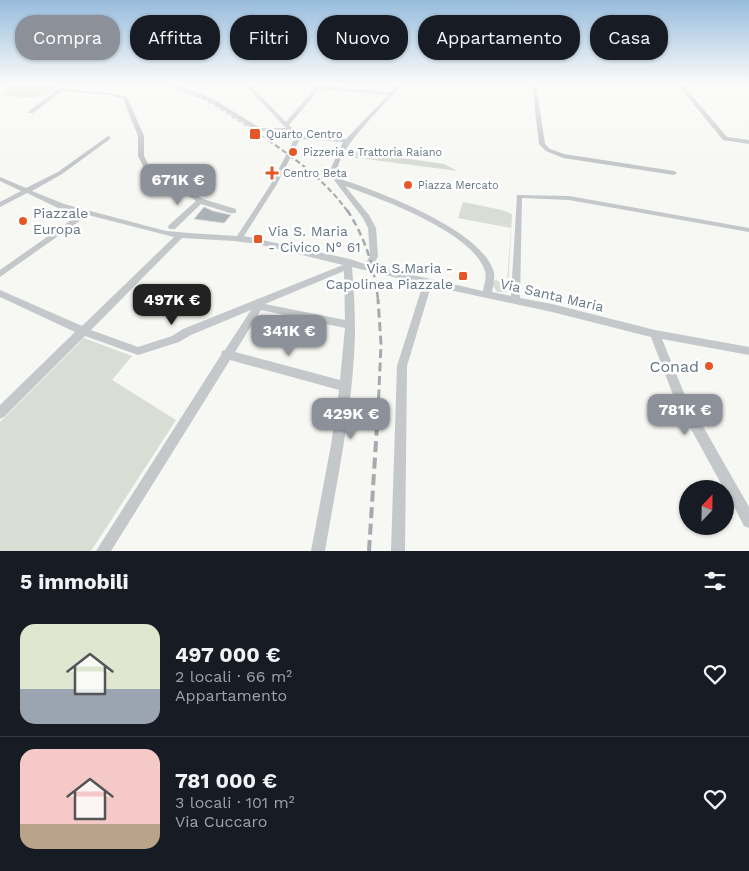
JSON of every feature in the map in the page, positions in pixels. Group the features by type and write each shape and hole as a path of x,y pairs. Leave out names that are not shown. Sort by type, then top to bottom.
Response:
{"street":[{"path":"130,110 141,136 141,156 147,169 167,179 200,201 233,211"},
{"path":"227,110 259,130 288,128 302,110"},
{"path":"271,110 298,136 346,141"},
{"path":"368,267 374,256 372,228 366,217 337,181 334,168 346,141 376,110"},
{"path":"537,110 542,144 548,150 563,156 674,172"},
{"path":"700,110 724,139 749,142"},
{"path":"239,238 274,184 298,136"},
{"path":"0,205 60,173 108,138"},
{"name":"Via Santa Maria","path":"0,179 54,204 179,236 239,238 428,282 516,300 655,334 749,351"},
{"path":"337,181 442,224 474,248 486,264 490,276 487,294"},
{"path":"516,300 519,196 569,198 749,230"},
{"path":"172,228 200,201"},
{"path":"0,274 86,213"},
{"path":"0,414 179,236"},
{"path":"0,293 83,331 138,351 175,339 186,332 260,304 349,264 350,324 344,386 318,551"},
{"path":"398,551 402,366 428,282"},
{"path":"260,304 350,324"},
{"path":"103,551 226,354 260,304"},
{"path":"655,334 679,396 749,521"},
{"path":"226,354 344,386"}],"shaded area":[{"path":"347,150 444,164 458,171 343,156"},
{"path":"463,202 502,210 512,214 508,292 497,292 492,284 495,280 507,283 511,228 458,218"},
{"path":"84,338 132,356 112,380 176,420 91,551 0,551 0,422"}],"building":[{"path":"204,207 231,215 224,223 194,219"}],"railway":[{"path":"221,110 270,141"},
{"path":"268,140 321,181 348,212"},
{"path":"347,210 359,231 368,253 378,300"},
{"path":"378,299 381,344 378,412"},
{"path":"369,551 378,410"}],"place":[{"name":"Quarto Centro","path":"255,134"},
{"name":"Pizzeria e Trattoria Raiano","path":"293,152"},
{"name":"Centro Beta","path":"272,173"},
{"name":"Piazza Mercato","path":"408,185"},
{"name":"Piazzale Europa","path":"23,221"},
{"name":"Via S. Maria - Civico N° 61","path":"258,239"},
{"name":"Via S.Maria - Capolinea Piazzale","path":"463,276"},
{"name":"Conad","path":"709,366"}]}
